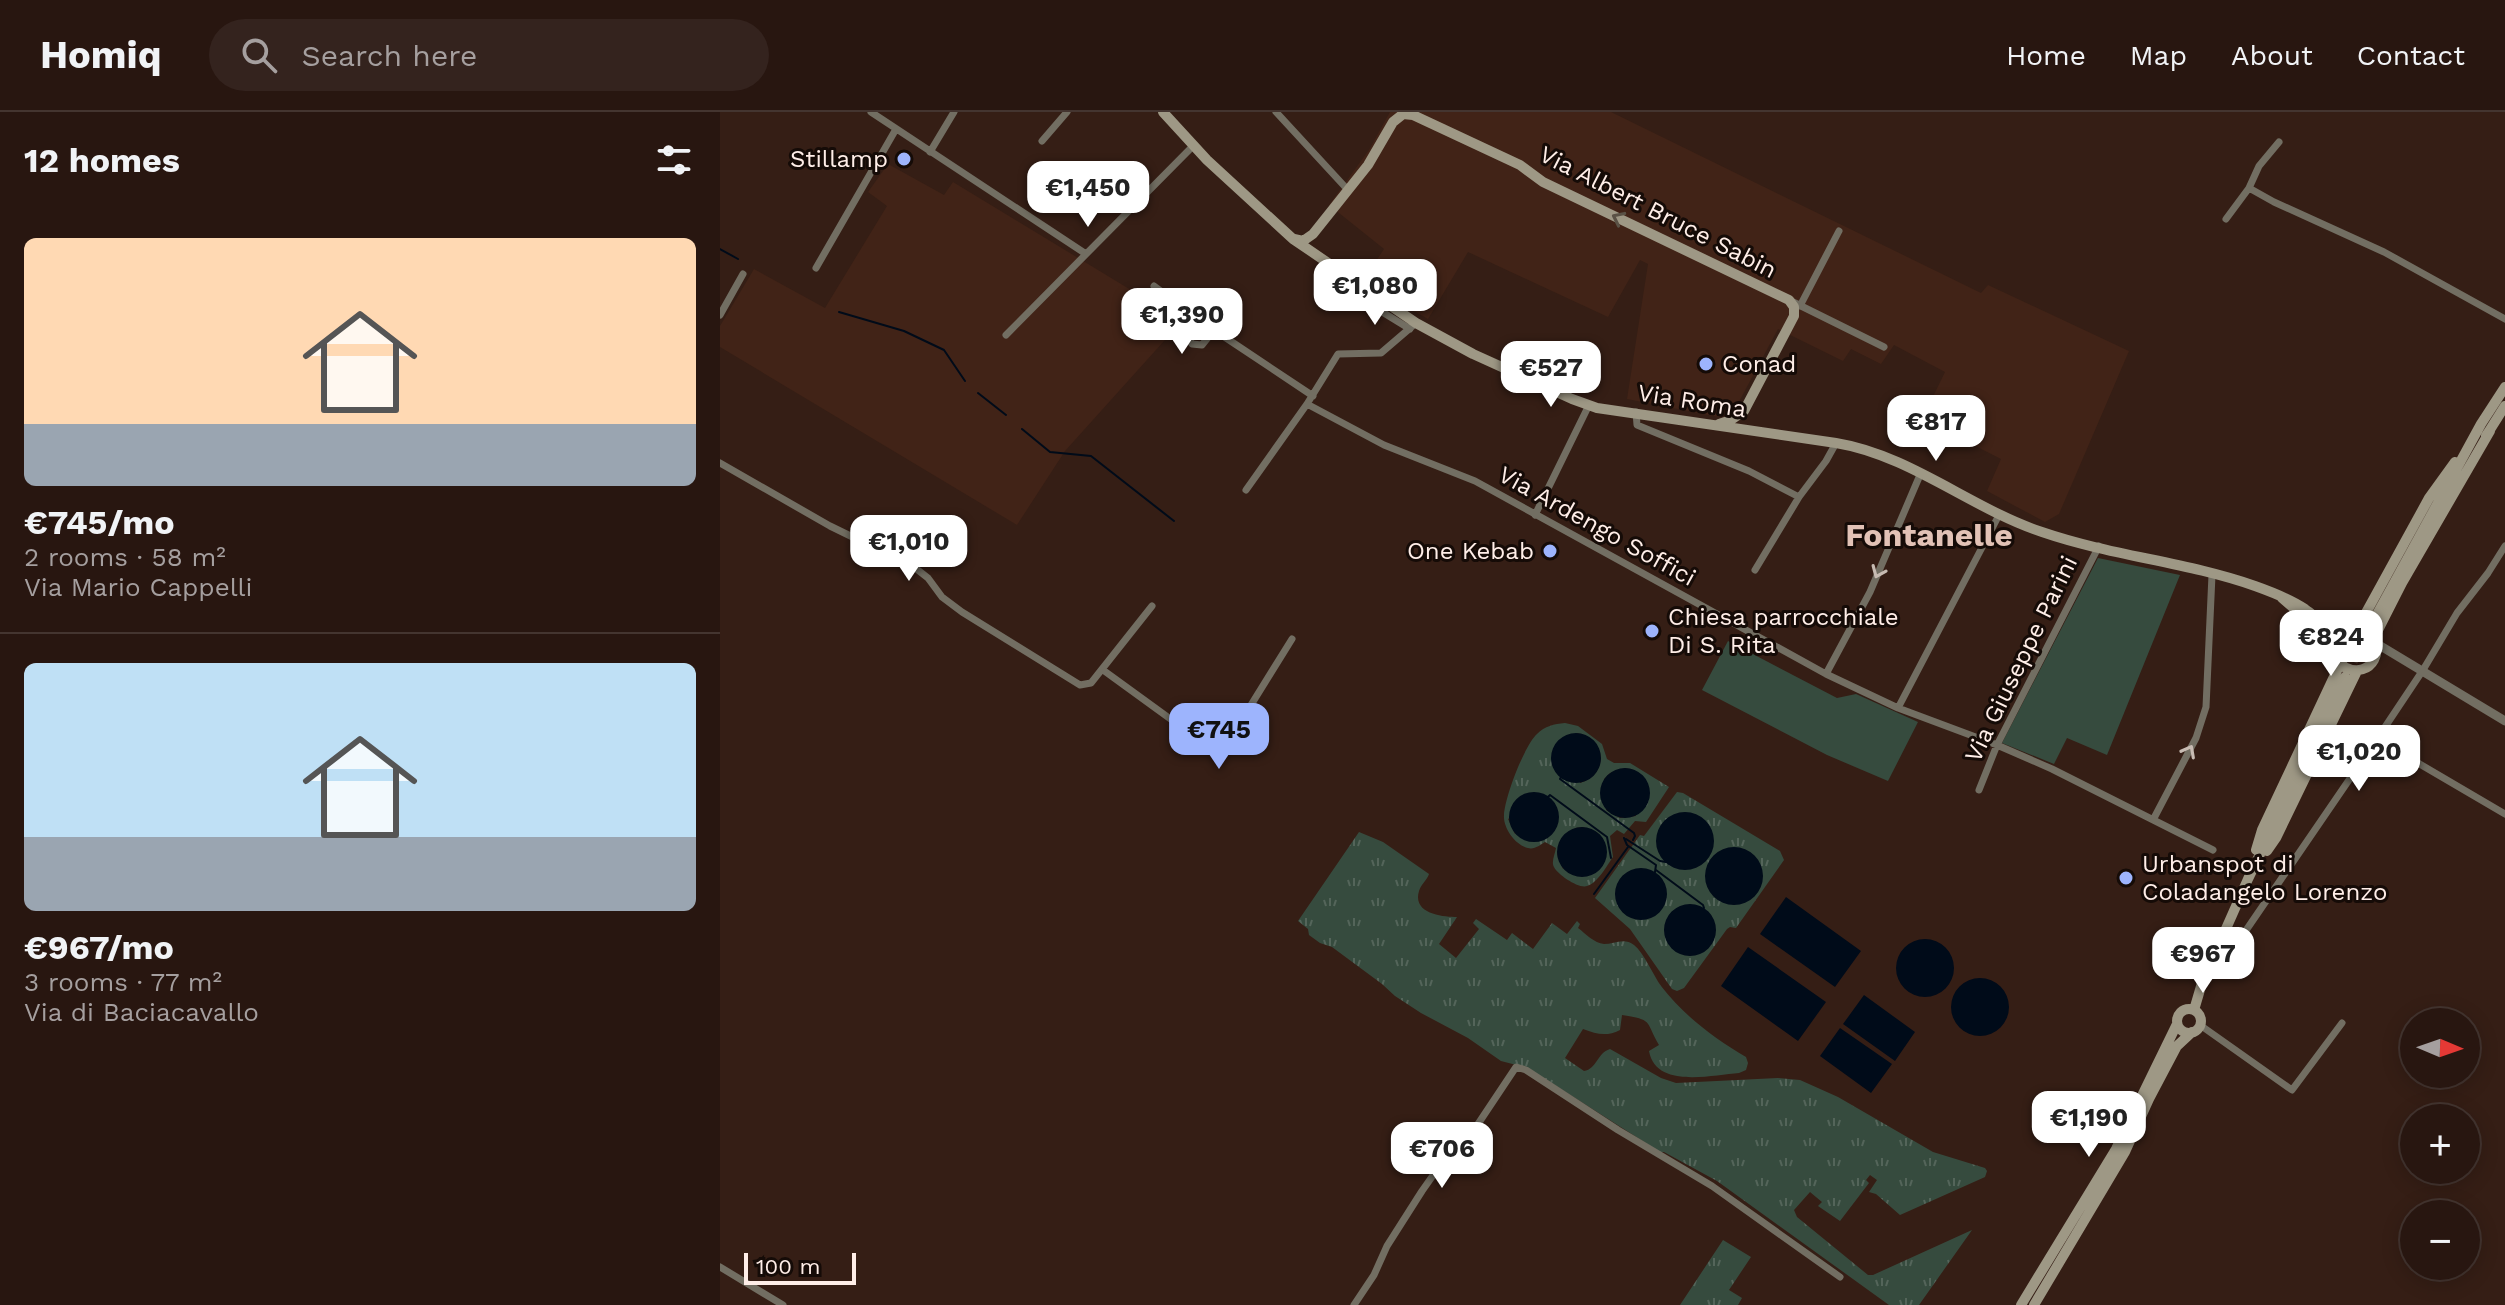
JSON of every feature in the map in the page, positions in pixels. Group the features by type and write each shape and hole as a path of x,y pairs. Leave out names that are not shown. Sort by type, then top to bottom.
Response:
{"main road":[{"name":"Via Roma","path":"1163,112 1193,146 1270,220 1413,326 1589,405 1869,450 1999,515 2043,533 2251,585 2306,610 2337,631 2365,633 2372,637"},
{"name":"Via Albert Bruce Sabin","path":"1396,117 1411,113 1520,165 1543,182 1794,303"},
{"path":"1293,239 1303,241 1313,234 1368,165 1396,117"},
{"path":"1313,234 1311,247 1316,255"},
{"path":"1709,425 1726,423 1744,411 1794,316 1794,303"},
{"path":"2372,637 2486,428 2505,387"},
{"path":"2336,652 2339,640 2352,632 2429,498 2505,406"},
{"path":"1744,411 1746,423 1761,433"},
{"path":"2248,879 2262,830 2340,664 2348,670 2357,671 2366,669 2375,659 2372,637 2439,503 2486,428"},
{"name":"Via Roma","path":"2282,598 2327,637 2340,664"},
{"path":"2248,879 2276,838 2357,671"},
{"path":"2194,1010 2202,983 2248,879 2345,677"},
{"path":"2194,1010 2181,1011 2176,1018 2182,1031 2196,1029"},
{"path":"2034,1305 2125,1152 2177,1046 2196,1029 2200,1017 2194,1010"},
{"path":"2021,1305 2116,1149 2177,1024"}],"street":[{"path":"871,112 1086,254"},
{"path":"930,152 954,112"},
{"path":"1042,141 1067,112"},
{"path":"1276,112 1347,189"},
{"path":"816,268 896,129"},
{"path":"2226,219 2249,188 2259,166 2279,142"},
{"path":"1006,335 1193,146"},
{"path":"2249,188 2384,252 2505,319"},
{"path":"1794,303 1839,231"},
{"path":"720,315 743,274"},
{"path":"1154,286 1196,318 1313,396"},
{"name":"Via Albert Bruce Sabin","path":"1794,303 1884,347"},
{"path":"1794,316 1800,311 1811,311"},
{"path":"1196,318 1188,330 1192,344 1202,345 1214,330"},
{"path":"1246,490 1313,396 1338,354 1381,353 1413,326"},
{"name":"Via Ardengo Soffici","path":"1307,404 1384,445 1475,481 1826,674 1898,708 2052,769 2213,850"},
{"path":"1535,515 1589,405"},
{"path":"1636,412 1634,418 1637,425 1749,471 1799,497"},
{"path":"1755,570 1836,443"},
{"path":"720,463 830,526 914,567 928,578 942,597 962,612 1080,685 1091,683 1103,670 1152,606"},
{"path":"1826,674 1870,592 1920,475"},
{"path":"1898,708 1999,515"},
{"name":"Via Giuseppe Parini","path":"1979,790 1997,745 2099,546"},
{"path":"2202,983 2236,945 2505,546"},
{"path":"2153,820 2196,738 2206,707 2212,575"},
{"name":"Via Roma","path":"2372,637 2396,656 2505,721"},
{"path":"1103,670 1220,755 1292,639"},
{"path":"2375,659 2386,654 2396,656"},
{"path":"2377,739 2505,814"},
{"path":"2196,1029 2292,1090 2342,1023"},
{"path":"1354,1305 1422,1191 1453,1147 1474,1130 1516,1067 1526,1070 1712,1186 1840,1277"},
{"path":"720,1267 783,1305"}],"shaded area":[{"path":"1390,112 1611,112 1981,293 1988,285 2129,351 2059,514 2045,522 1987,491 2001,459 1922,419 1945,372 1894,345 1881,364 1851,349 1843,361 1778,329 1734,411 1719,417 1627,399 1648,264 1640,260 1608,317 1468,252 1428,319 1362,282 1384,249 1329,205 1369,150"},
{"path":"888,164 944,195 953,182 1182,321 1065,451 1017,525 720,347 720,326 754,269 825,308 887,206 868,192"}],"green space":[{"path":"2098,558 2180,575 2107,755 2067,738 2054,764 2002,743"},
{"path":"1728,641 1837,698 1856,694 1918,722 1888,781 1827,755 1702,690"},
{"path":"1565,723 1578,726 1602,744 1607,759 1614,763 1630,763 1669,787 1646,822 1635,821 1624,834 1617,830 1610,836 1613,857 1598,878 1587,886 1574,883 1556,870 1553,863 1556,848 1545,842 1532,848 1523,846 1511,835 1504,820 1511,785 1526,749 1540,731","holes":["1577,733 1594,742 1601,757 1596,772 1580,783","1625,768 1634,770 1636,816 1620,818 1606,810 1604,779 1610,773","1543,794 1555,804 1515,834 1508,819","1583,827 1598,833 1563,869 1557,854 1575,828"]},
{"path":"1677,792 1780,851 1784,860 1736,928 1727,929 1684,988 1677,991 1672,989 1630,929 1595,898 1640,835 1644,836"},
{"path":"1359,832 1383,842 1429,874 1418,899 1430,913 1457,917 1439,944 1456,958 1479,929 1473,923 1476,919 1507,940 1512,933 1533,949 1552,923 1567,934 1577,921 1580,924 1578,928 1597,942 1626,941 1634,945 1679,1007 1711,1034 1746,1057 1748,1063 1746,1070 1739,1073 1700,1077 1662,1071 1649,1051 1659,1045 1647,1023 1622,1015 1620,1030 1610,1034 1583,1029 1565,1058 1584,1071 1610,1049 1661,1078 1676,1083 1778,1078 1800,1080 1838,1097 1933,1152 1985,1168 1985,1177 1900,1215 1876,1194 1869,1192 1877,1180 1870,1175 1866,1180 1869,1183 1840,1221 1818,1206 1822,1202 1810,1192 1794,1210 1797,1217 1868,1275 1972,1230 1919,1305 1889,1305 1717,1181 1660,1152 1528,1068 1501,1061 1468,1038 1421,1013 1332,947 1309,935 1308,929 1298,921"},
{"path":"1723,1240 1751,1257 1729,1290 1742,1298 1738,1305 1680,1305"}],"water":[{"path":"1576,733 1594,740 1601,758 1594,776 1576,783 1558,776 1551,758 1558,740"},
{"path":"1625,768 1643,775 1650,793 1643,811 1625,818 1607,811 1600,793 1607,775"},
{"path":"1534,792 1552,799 1559,817 1552,835 1534,842 1516,835 1509,817 1516,799"},
{"path":"1685,812 1696,814 1705,821 1712,830 1712,852 1705,861 1696,868 1685,870 1674,868 1665,861 1658,852 1656,841 1658,830 1665,821 1674,814"},
{"path":"1582,827 1600,834 1607,852 1600,870 1582,877 1564,870 1557,852 1564,834"},
{"path":"1734,847 1745,849 1754,856 1761,865 1761,887 1754,896 1745,903 1734,905 1723,903 1714,896 1707,887 1705,876 1707,865 1714,856 1723,849"},
{"path":"1641,868 1660,875 1667,894 1660,913 1641,920 1622,913 1615,894 1622,875"},
{"path":"1786,897 1861,951 1835,987 1760,934"},
{"path":"1690,904 1709,911 1716,930 1709,949 1690,956 1671,949 1664,930 1671,911"},
{"path":"1925,939 1946,947 1954,968 1946,989 1925,997 1904,989 1896,968 1904,947"},
{"path":"1748,947 1826,1002 1798,1041 1721,986"},
{"path":"1980,978 2001,986 2009,1007 2001,1028 1980,1036 1959,1028 1951,1007 1959,986"},
{"path":"1864,995 1915,1032 1895,1061 1843,1024"},
{"path":"1840,1028 1892,1064 1871,1093 1820,1056"}],"waterway":[{"path":"720,249 738,259"},
{"path":"839,312 904,331 944,350 965,381"},
{"path":"978,393 1006,415"},
{"path":"1022,429 1050,452 1091,456 1174,521"},
{"path":"1561,777 1634,833 1633,840"},
{"path":"1548,797 1550,795 1607,837 1611,858"},
{"path":"1624,838 1627,845 1656,865 1655,872"},
{"path":"1626,839 1666,862"},
{"path":"1594,894 1628,847"},
{"path":"1656,870 1704,908"}],"tunnel":[{"path":"2346,675 2369,629"}],"place":[{"name":"Stillamp","path":"904,159"},
{"name":"Conad","path":"1706,364"},
{"name":"One Kebab","path":"1550,551"},
{"name":"Chiesa parrocchiale Di S. Rita","path":"1652,631"},
{"name":"Urbanspot di Coladangelo Lorenzo","path":"2126,878"}],"district":[{"name":"Fontanelle","path":"1929,535"}]}
